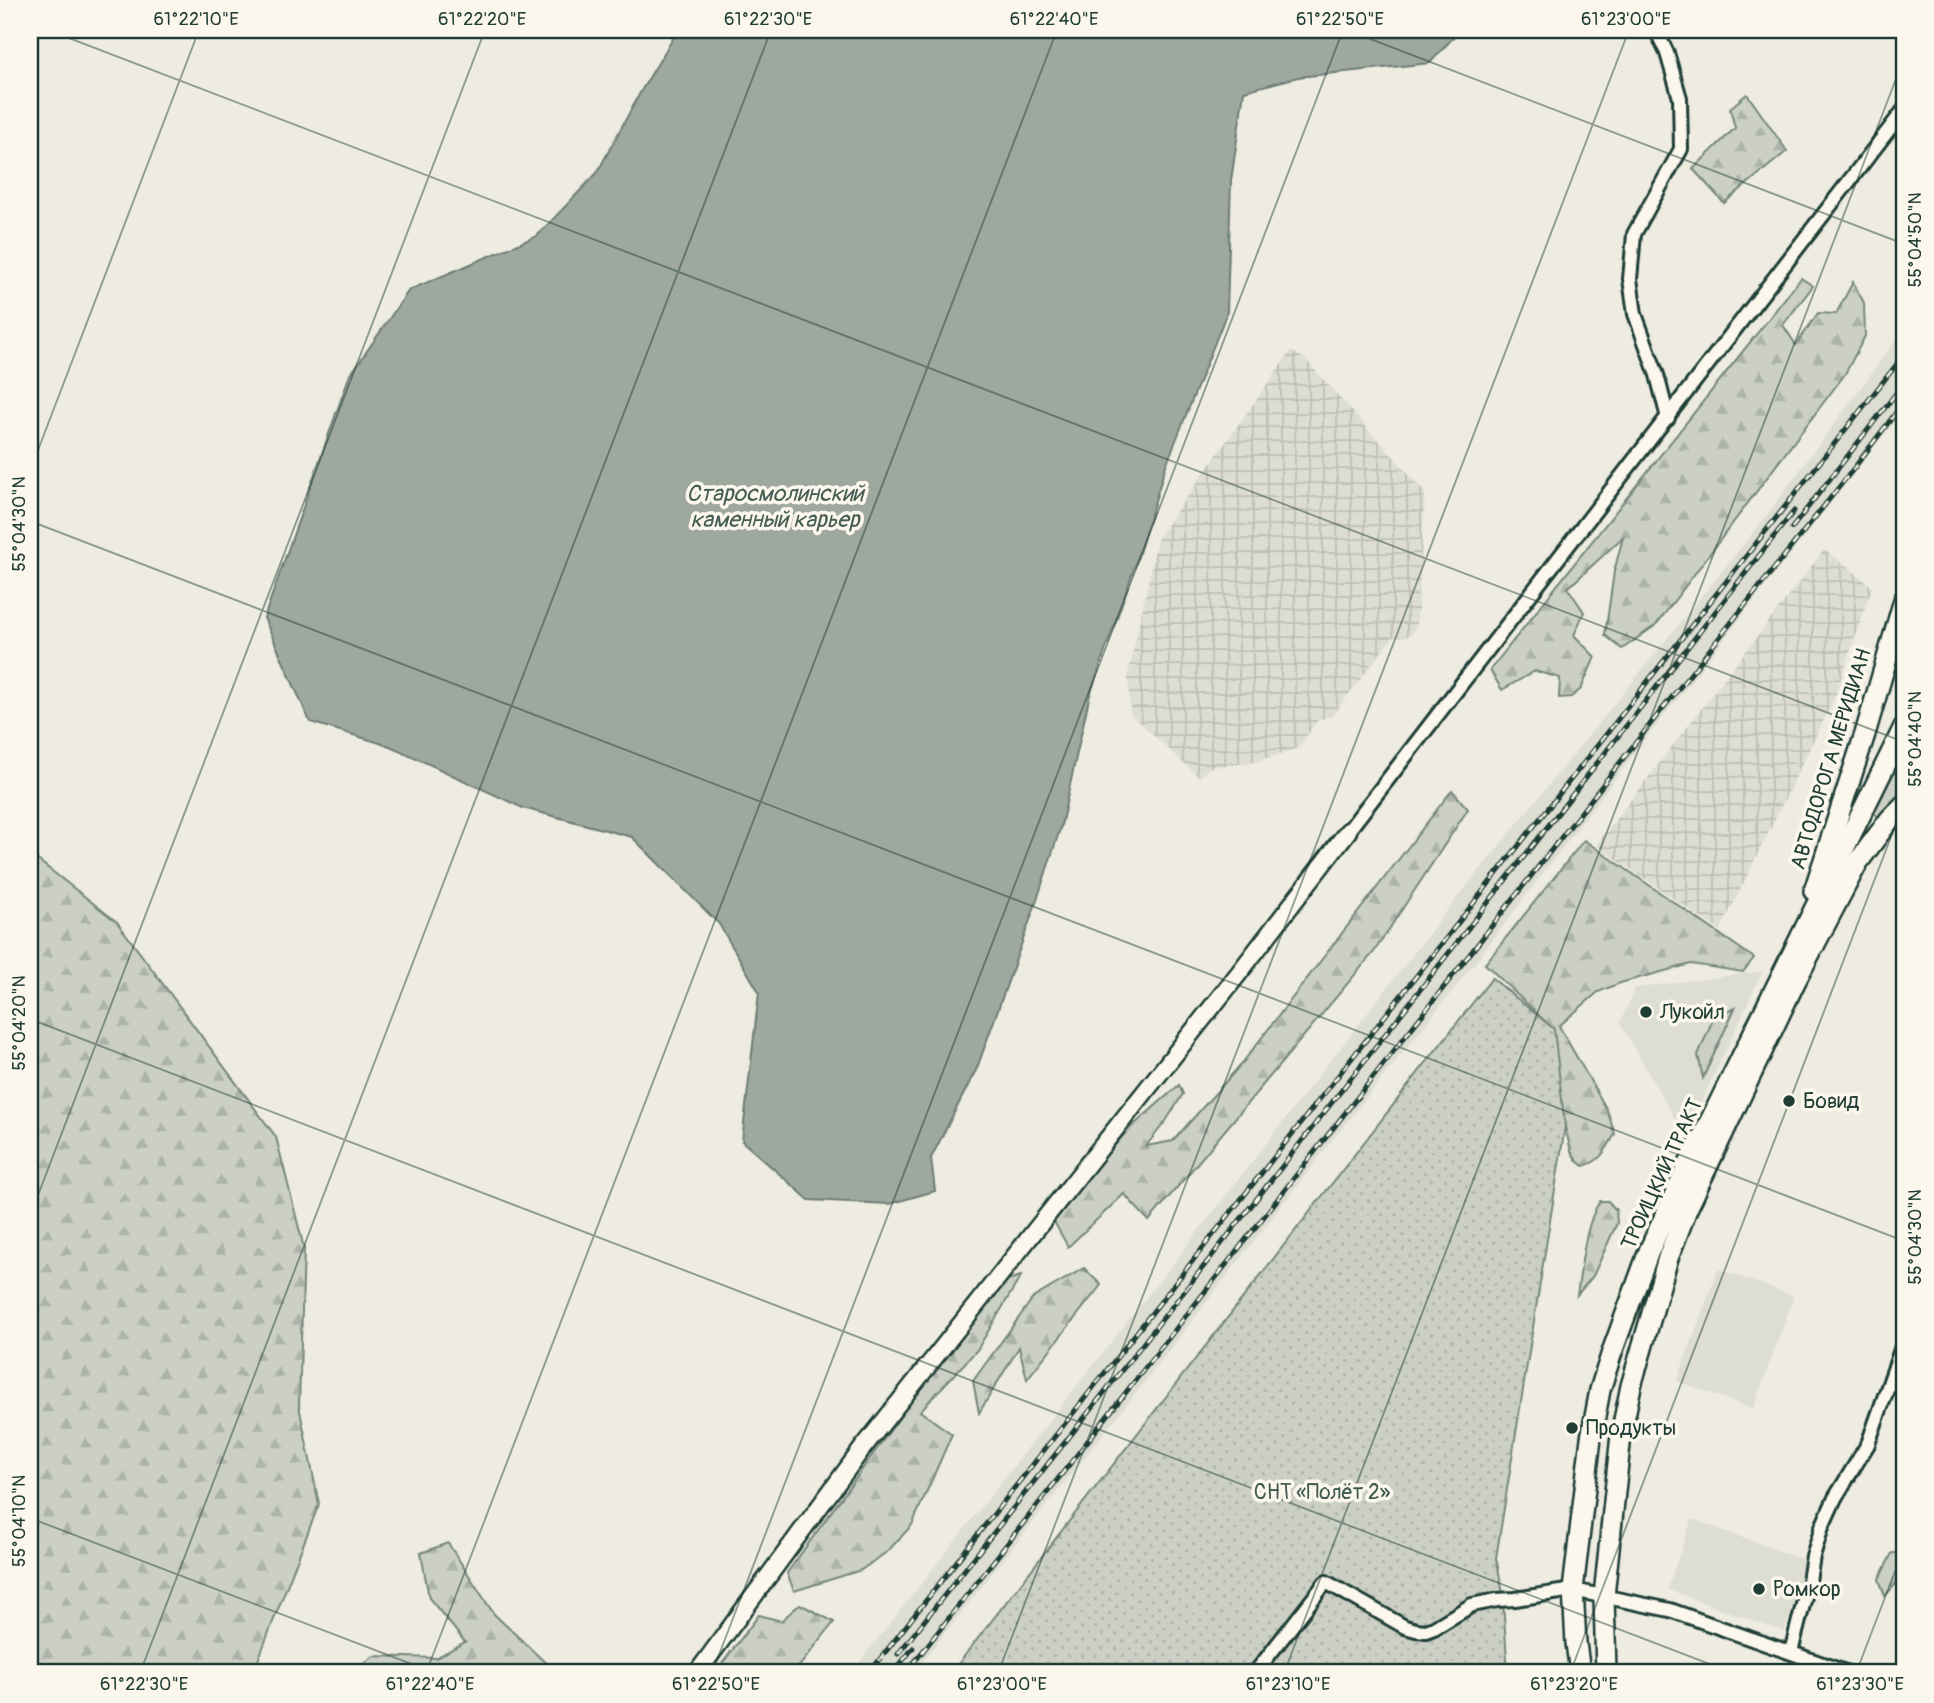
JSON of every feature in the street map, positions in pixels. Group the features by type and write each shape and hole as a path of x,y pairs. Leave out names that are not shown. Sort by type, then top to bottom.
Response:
{"main road":[{"name":"АВТОДОРОГА МЕРИДИАН","path":"1804,933 1820,870 1865,734 1904,600"},
{"name":"ТРОИЦКИЙ ТРАКТ","path":"1580,1673 1573,1590 1591,1438 1600,1390 1612,1352 1650,1251 1685,1172 1904,727"},
{"name":"ТРОИЦКИЙ ТРАКТ","path":"1606,1673 1604,1596 1621,1435 1640,1350 1668,1258 1687,1209 1776,1019 1857,862 1904,805"}],"street":[{"path":"1656,30 1667,53 1680,98 1681,149 1634,234 1630,279 1635,314 1657,375 1668,418"},
{"path":"697,1673 862,1449 1239,973 1904,110"},
{"path":"1791,1653 1818,1538 1835,1498 1868,1444 1904,1341"},
{"path":"1255,1673 1326,1582 1405,1628 1416,1630 1434,1628 1472,1605 1573,1590 1670,1610 1848,1673"}],"shaded area":[{"path":"1904,329 1904,409 1630,759 1478,959 913,1673 851,1673 1449,908 1760,524"},
{"path":"1291,351 1305,359 1425,492 1417,624 1410,636 1393,637 1332,716 1318,720 1298,748 1255,762 1211,767 1199,777 1130,714 1128,674 1158,537"},
{"path":"1824,550 1872,587 1834,699 1720,931 1596,845"},
{"path":"1763,971 1685,1137 1620,1023 1635,988"},
{"path":"1718,1269 1794,1296 1753,1409 1677,1381"},
{"path":"1692,1519 1810,1562 1784,1632 1667,1589"}],"green space":[{"path":"1747,94 1787,151 1724,203 1693,169 1735,128 1730,108"},
{"path":"1801,278 1813,286 1783,325 1796,345 1818,313 1836,314 1853,282 1864,303 1865,336 1845,374 1656,625 1622,649 1605,635 1614,572 1623,537 1568,588 1584,612 1574,635 1595,657 1581,689 1571,697 1559,698 1560,678 1535,671 1502,690 1490,670"},
{"path":"1904,742 1904,791 1879,817 1872,812"},
{"path":"1452,790 1468,809 1374,952 1149,1221 1124,1194 1068,1247 1052,1218 1127,1131 1179,1085 1183,1094 1146,1146 1173,1141 1243,1062"},
{"path":"1584,840 1754,958 1743,972 1691,964 1620,983 1598,992 1559,1026 1607,1110 1615,1134 1599,1158 1583,1166 1571,1151 1565,1127 1551,1027 1485,964"},
{"path":"30,854 117,922 276,1137 304,1248 299,1406 319,1504 253,1673 30,1673"},
{"name":"СНТ «Полёт 2»","path":"1492,978 1554,1029 1565,1127 1496,1558 1502,1588 1508,1673 951,1673"},
{"path":"1735,1008 1703,1078 1698,1055 1713,1019"},
{"path":"1600,1201 1608,1201 1616,1210 1617,1223 1593,1276 1577,1295 1587,1234"},
{"path":"1084,1268 1101,1285 1027,1379 1019,1347 979,1413 973,1381 1033,1298"},
{"path":"1021,1276 977,1350 920,1411 952,1434 912,1525 888,1551 861,1570 794,1591 787,1573 997,1283"},
{"path":"448,1543 494,1614 552,1669 550,1673 350,1673 374,1656 436,1658 465,1642 429,1598 421,1553"},
{"path":"1892,1553 1904,1553 1904,1575 1885,1596 1879,1579"},
{"path":"800,1604 834,1622 794,1673 715,1673 759,1615 781,1621"}],"water":[{"name":"Старосмолинский каменный карьер","path":"678,30 1460,30 1430,63 1298,77 1244,91 1231,181 1227,312 1165,468 1135,566 1089,698 1061,826 1035,906 977,1068 931,1158 935,1191 889,1204 809,1200 742,1141 759,992 719,924 632,837 523,808 390,746 310,722 264,618 349,377 409,290 537,236 597,173 641,91"}],"railway":[{"path":"869,1673 1904,355"},
{"path":"1792,528 1904,383"},
{"path":"912,1665 1904,402"},
{"path":"898,1654 1794,511"},
{"path":"893,1673 913,1648"}],"place":[{"name":"Лукойл","path":"1646,1012"},
{"name":"Бовид","path":"1789,1101"},
{"name":"Продукты","path":"1572,1428"},
{"name":"Ромкор","path":"1759,1589"}]}
